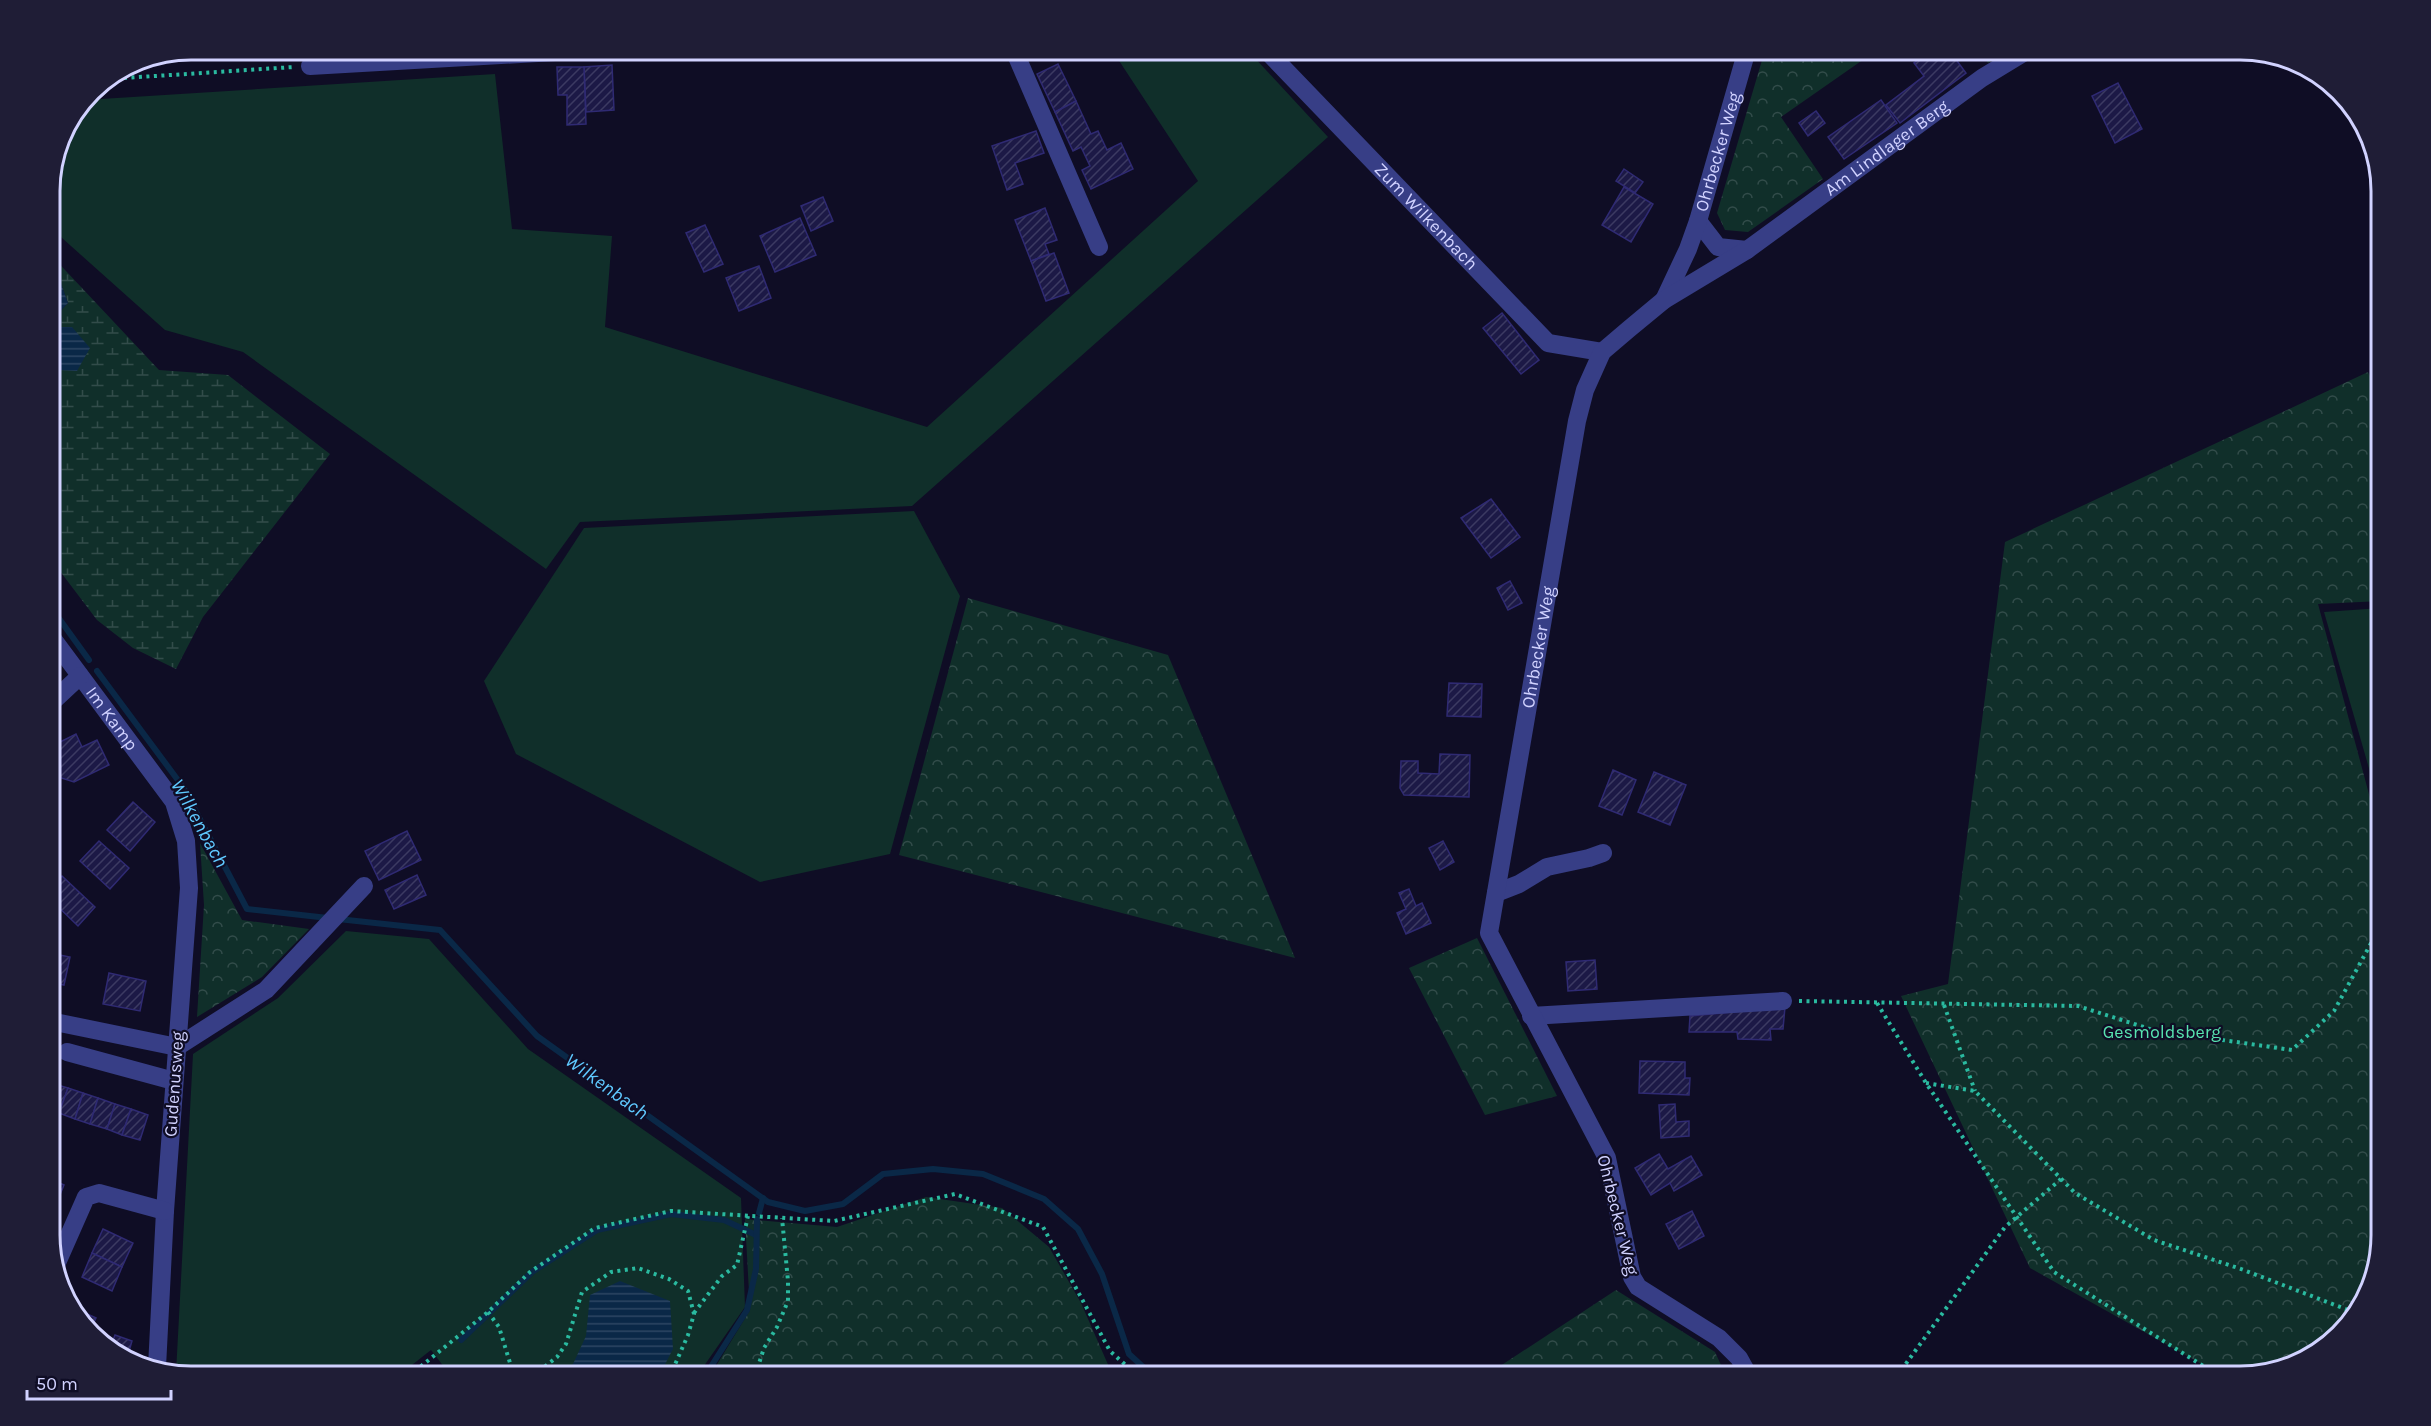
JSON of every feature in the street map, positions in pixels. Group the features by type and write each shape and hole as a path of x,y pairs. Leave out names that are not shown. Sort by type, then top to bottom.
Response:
{"street":[{"path":"310,66 415,60"},
{"path":"1018,60 1099,246"},
{"name":"Zum Wilkenbach","path":"1276,60 1548,343 1602,352"},
{"name":"Ohrbecker Weg","path":"1664,300 1688,249 1698,221 1744,60"},
{"name":"Am Lindlager Berg","path":"1747,250 1982,78 2012,60"},
{"name":"Ohrbecker Weg","path":"1698,221 1719,247 1747,250"},
{"name":"Ohrbecker Weg","path":"1743,1366 1739,1358 1719,1338 1638,1287 1632,1277 1607,1158 1489,933 1577,421 1585,390 1602,352 1664,300 1747,250"},
{"name":"Im Kamp","path":"60,649 174,802"},
{"path":"60,695 80,676"},
{"name":"Gudenusweg","path":"157,1362 165,1212 189,888 186,841 174,802"},
{"path":"1496,893 1519,884 1547,867 1603,853"},
{"path":"60,1023 177,1047 266,990 364,886"},
{"path":"1531,1016 1784,1001"},
{"path":"67,1052 174,1081"},
{"path":"62,1253 86,1197 99,1193 165,1212"}],"path":[{"path":"125,78 310,66"},
{"path":"1784,1001 2078,1006 2153,1030 2292,1050 2334,1011 2371,943"},
{"path":"1876,1002 1926,1083 2054,1272 2202,1366"},
{"path":"1944,1005 1975,1091 2074,1193 2154,1240 2241,1269 2348,1310"},
{"path":"1926,1083 1975,1091"},
{"path":"1905,1366 2005,1227 2061,1179"},
{"path":"422,1366 488,1312 530,1272 595,1228 671,1211 834,1221 955,1194 1043,1227 1110,1351 1126,1366"},
{"path":"675,1366 694,1314 722,1276 736,1265 748,1216"},
{"path":"758,1366 764,1348 777,1327 788,1301 782,1218"},
{"path":"546,1366 557,1357 566,1344 582,1292 611,1272 638,1268 669,1279 688,1291 694,1314"},
{"path":"488,1312 499,1327 511,1366"}],"green space":[{"path":"1119,60 1257,60 1328,137 912,506 580,522 546,569 243,352 165,330 60,235 60,182 67,149 82,118 97,99 495,74 512,229 612,236 605,327 927,427 1198,181"},
{"path":"1762,60 1863,60 1781,117 1823,179 1748,232 1725,230 1717,213"},
{"path":"60,265 159,370 228,375 330,454 203,617 176,669 133,648 97,620 60,571 60,312 68,303 60,281"},
{"name":"Gesmoldsberg","path":"2368,372 2371,378 2371,601 2318,604 2371,802 2370,1252 2367,1269 2354,1301 2333,1328 2306,1349 2274,1362 2240,1366 2205,1366 2030,1268 1901,996 1948,984 2005,542"},
{"path":"914,511 960,596 890,854 760,882 516,754 484,681 584,528"},
{"path":"968,598 1168,655 1295,958 899,855"},
{"path":"2371,609 2371,775 2324,612"},
{"path":"200,843 242,920 309,929 262,977 197,1017 204,905"},
{"path":"346,931 429,939 528,1049 741,1198 745,1307 704,1366 443,1366 431,1350 411,1366 176,1365 193,1054 278,998"},
{"path":"1477,938 1557,1096 1485,1115 1409,968"},
{"path":"926,1197 1002,1208 1049,1247 1081,1303 1109,1366 716,1366 750,1310 745,1219 837,1227"},
{"path":"1616,1290 1715,1352 1721,1366 1500,1366"}],"water":[{"path":"60,281 68,303 60,312"},
{"path":"60,327 72,327 90,348 77,371 60,370"},
{"path":"620,1281 670,1301 673,1349 664,1366 571,1366 586,1336 590,1295"}],"building":[{"path":"1918,60 1956,60 1966,73 1900,123 1886,105 1924,76 1914,63"},
{"path":"1058,64 1076,101 1055,112 1037,74"},
{"path":"612,65 614,110 586,112 584,67"},
{"path":"557,67 584,67 586,124 567,125 567,95 558,95"},
{"path":"2118,83 2142,129 2115,143 2092,96"},
{"path":"1881,100 1897,123 1844,159 1828,137"},
{"path":"1076,101 1091,134 1098,131 1107,150 1121,143 1133,169 1091,189 1082,170 1090,166 1081,147 1073,151 1055,112"},
{"path":"1816,111 1825,123 1808,136 1799,123"},
{"path":"1036,131 1044,153 1015,163 1023,184 1007,190 992,146"},
{"path":"1624,169 1643,182 1635,193 1616,181"},
{"path":"1624,187 1653,204 1631,242 1602,225"},
{"path":"823,197 833,221 811,231 801,206"},
{"path":"1045,208 1057,240 1045,244 1049,254 1031,261 1015,220"},
{"path":"800,218 816,255 775,272 760,236"},
{"path":"705,225 723,264 704,272 686,233"},
{"path":"1054,253 1069,293 1046,301 1031,261"},
{"path":"759,266 771,298 739,311 726,278"},
{"path":"1502,313 1539,360 1521,374 1483,328"},
{"path":"1491,499 1520,537 1491,558 1461,518"},
{"path":"1510,581 1522,603 1508,610 1497,588"},
{"path":"1449,683 1482,684 1481,717 1447,716"},
{"path":"76,734 82,747 97,740 109,765 74,782 60,778 60,742"},
{"path":"1440,754 1470,755 1469,797 1404,795 1400,788 1401,761 1418,761 1418,773 1439,774"},
{"path":"1613,770 1636,780 1622,815 1599,806"},
{"path":"1654,772 1686,785 1670,825 1638,812"},
{"path":"133,802 155,822 130,851 107,830"},
{"path":"407,831 421,860 379,880 365,851"},
{"path":"99,841 129,868 110,889 80,861"},
{"path":"1443,841 1454,862 1440,870 1429,848"},
{"path":"417,875 426,895 394,909 385,890"},
{"path":"62,876 95,907 78,926 60,909 60,878"},
{"path":"1409,889 1416,906 1422,903 1431,923 1406,934 1397,913 1406,909 1399,893"},
{"path":"60,955 70,957 64,985 60,984"},
{"path":"1595,960 1597,989 1568,991 1566,962"},
{"path":"109,973 146,981 140,1011 103,1004"},
{"path":"1785,1007 1783,1029 1770,1029 1771,1040 1738,1039 1737,1032 1689,1032 1690,1016"},
{"path":"1640,1061 1685,1062 1685,1078 1690,1078 1689,1095 1639,1093"},
{"path":"60,1086 68,1088 60,1110"},
{"path":"68,1088 83,1093 75,1119 60,1113"},
{"path":"83,1093 98,1098 90,1124 75,1119"},
{"path":"98,1098 115,1104 107,1129 90,1124"},
{"path":"115,1104 131,1109 122,1135 107,1129"},
{"path":"1675,1104 1676,1122 1689,1121 1689,1136 1661,1138 1659,1105"},
{"path":"131,1109 148,1115 140,1140 122,1135"},
{"path":"1659,1154 1668,1169 1691,1156 1702,1175 1674,1191 1670,1183 1651,1195 1635,1168"},
{"path":"60,1183 64,1185 60,1195"},
{"path":"1692,1211 1704,1236 1679,1249 1666,1224"},
{"path":"103,1229 133,1243 122,1267 92,1253"},
{"path":"92,1253 122,1267 112,1291 82,1277"},
{"path":"86,1314 96,1318 94,1324"},
{"path":"115,1335 132,1341 129,1351 125,1349 113,1340"}],"waterway":[{"name":"Wilkenbach","path":"60,620 89,660"},
{"name":"Wilkenbach","path":"97,671 183,787 247,909 328,918"},
{"name":"Wilkenbach","path":"338,919 440,930 537,1036 768,1202 805,1211 843,1204 883,1174 933,1169 983,1174 1044,1199 1078,1229 1102,1274 1129,1354 1142,1366"},
{"path":"759,1213 763,1198"},
{"path":"461,1340 532,1272 597,1230 671,1214 724,1220 756,1235"},
{"path":"711,1366 747,1310 756,1269 757,1219"}]}
